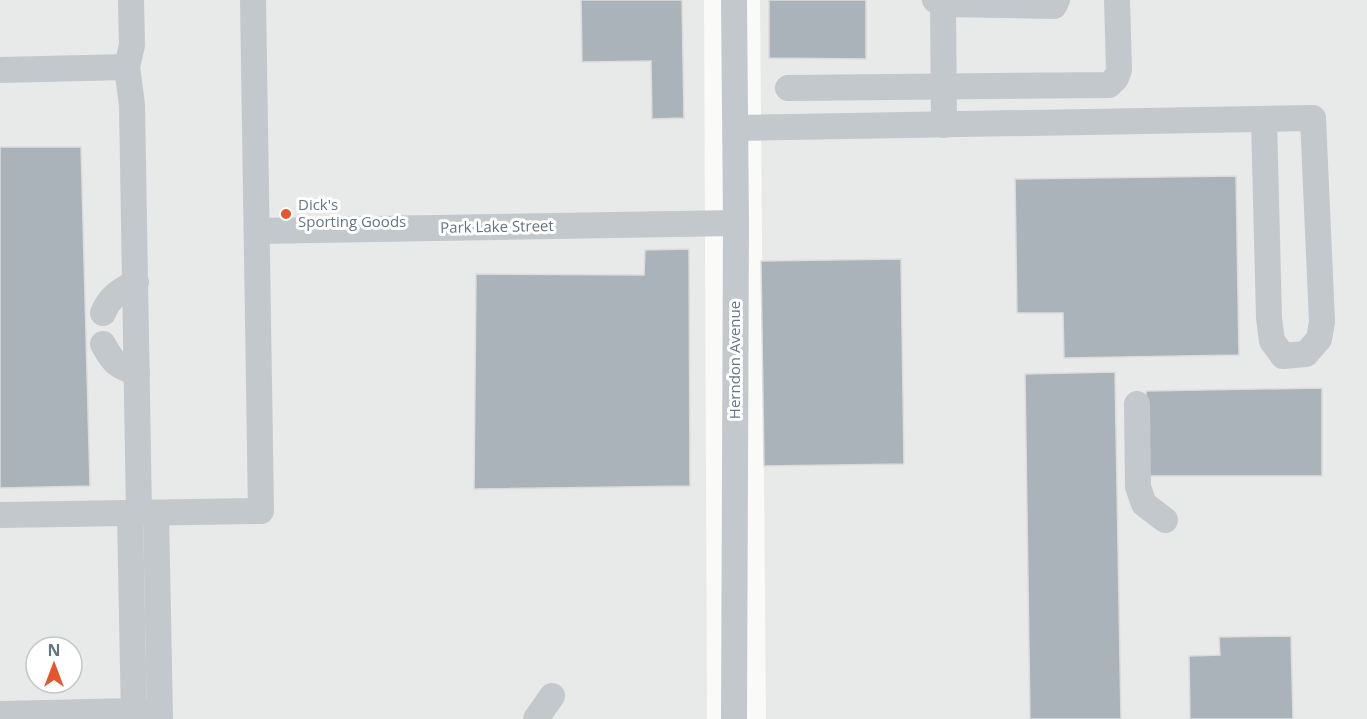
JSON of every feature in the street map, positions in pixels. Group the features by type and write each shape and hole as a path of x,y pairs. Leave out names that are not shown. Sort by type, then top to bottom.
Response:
{"street":[{"path":"0,714 160,717 142,513 132,105 127,67 132,45 131,0"},
{"path":"0,515 261,511 253,0"},
{"name":"Herndon Avenue","path":"734,0 736,128 734,719"},
{"path":"944,125 939,2 1054,6 1057,0"},
{"path":"788,88 1105,86 1113,82 1118,74 1117,0"},
{"path":"0,70 127,67"},
{"path":"1105,86 1106,123"},
{"path":"736,128 1313,118 1322,322 1319,339 1306,354 1283,356 1272,342 1269,318 1264,119"},
{"name":"Park Lake Street","path":"257,231 736,223"},
{"path":"103,313 108,301 118,292 136,282"},
{"path":"103,344 111,360 120,367 138,373"},
{"path":"1137,404 1138,487 1144,504 1165,520"},
{"path":"134,715 142,513"}],"shaded area":[{"path":"0,0 704,0 707,719 0,719"},
{"path":"760,0 1367,0 1367,719 766,719"}],"building":[{"path":"581,0 682,0 684,118 652,119 651,61 582,62"},
{"path":"769,0 866,0 866,59 769,58"},
{"path":"0,147 81,147 90,486 0,488"},
{"path":"1236,176 1239,355 1064,358 1063,313 1017,313 1015,179"},
{"path":"689,249 690,486 474,489 476,274 644,275 645,250"},
{"path":"901,259 904,464 764,466 761,261"},
{"path":"1115,372 1121,719 1030,719 1025,374"},
{"path":"1322,388 1322,476 1145,476 1146,391"},
{"path":"1291,636 1293,719 1190,719 1189,656 1220,655 1219,637"}],"place":[{"name":"Dick's Sporting Goods","path":"286,214"}]}
